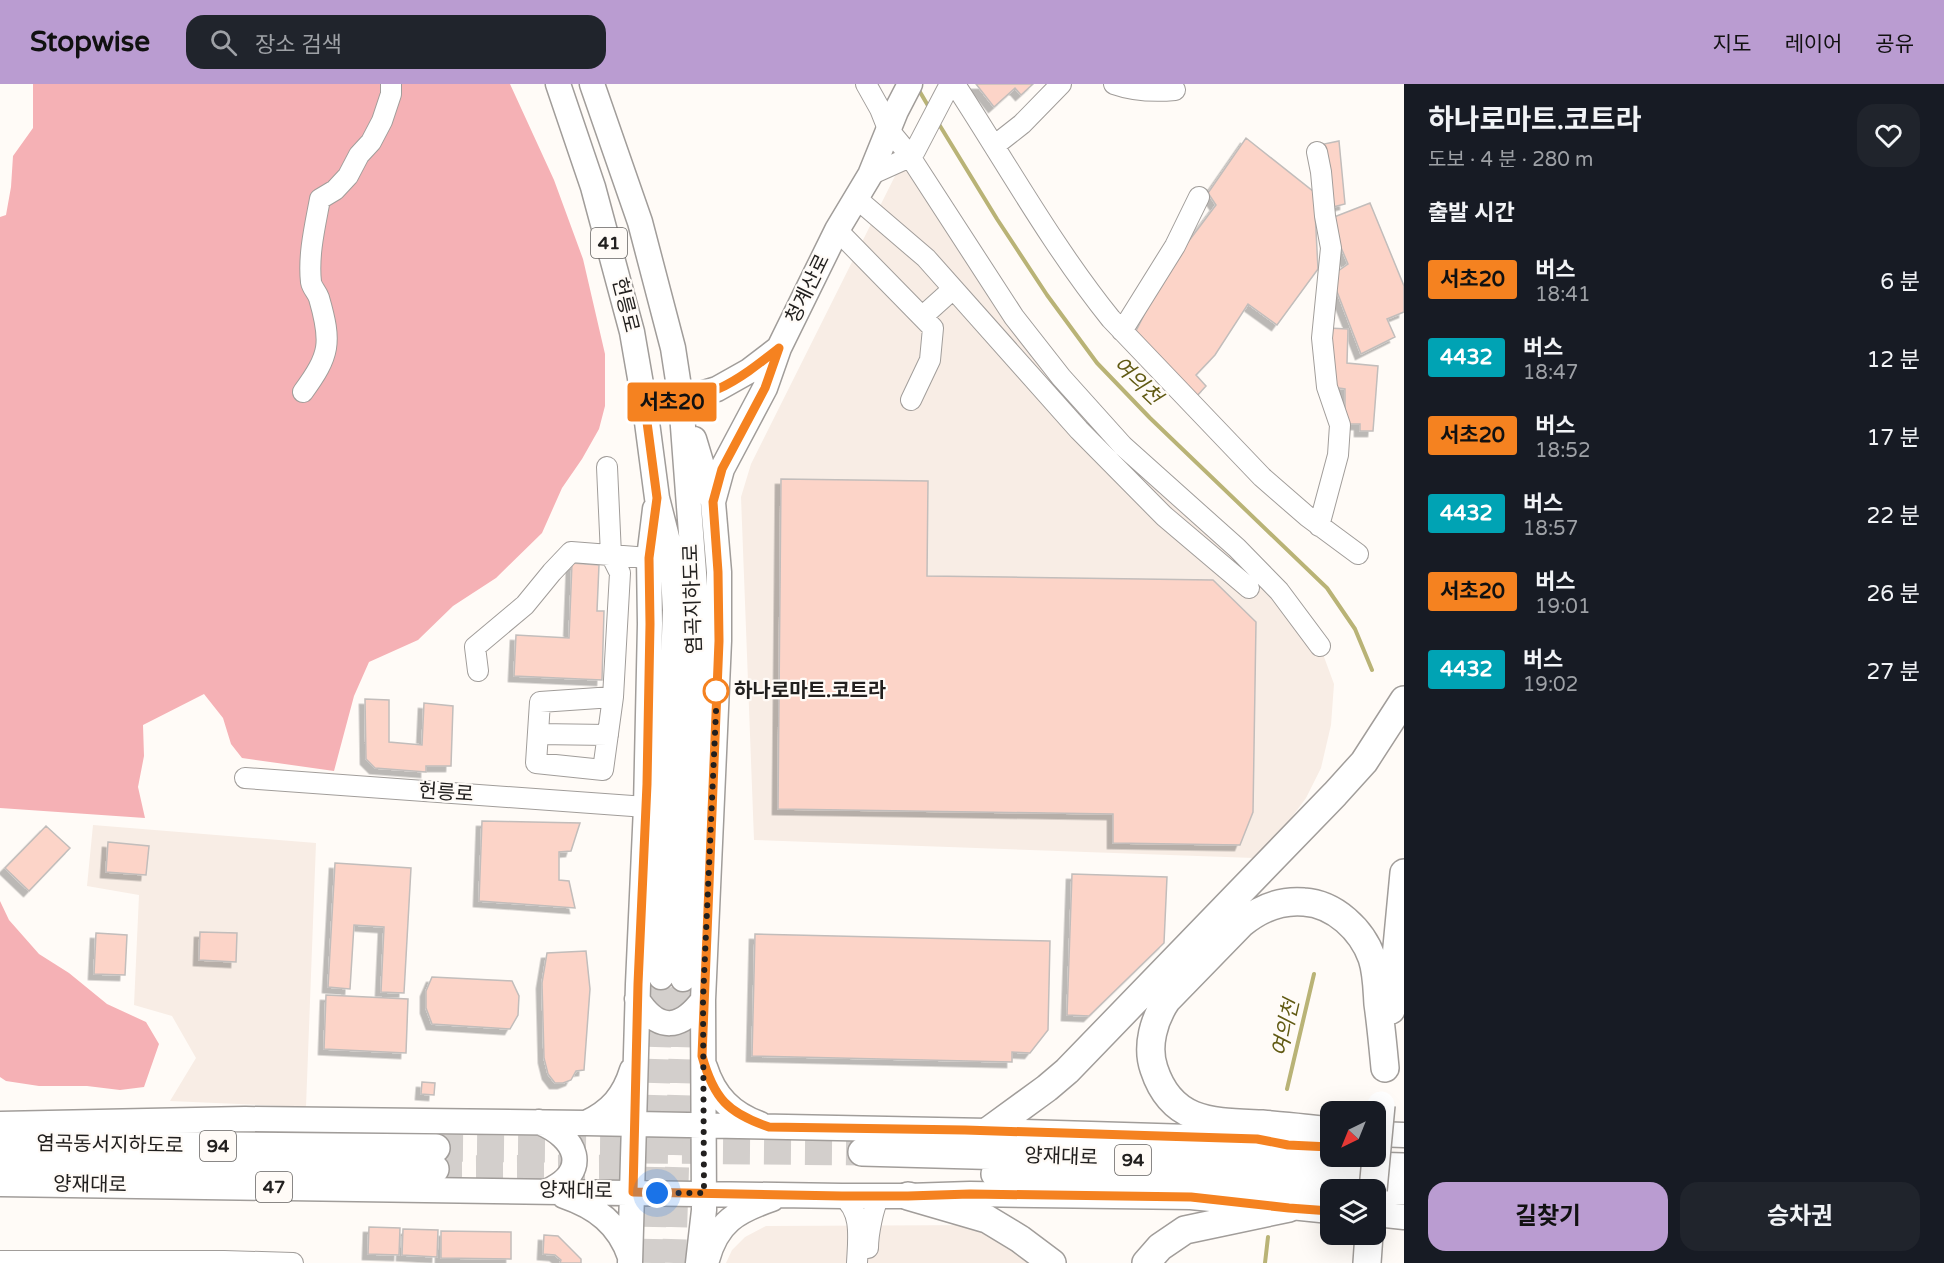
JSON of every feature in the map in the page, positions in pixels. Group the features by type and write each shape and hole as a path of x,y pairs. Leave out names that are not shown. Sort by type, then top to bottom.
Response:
{"highway":[{"path":"988,1131 1047,1088 1066,1071 1327,802 1364,762 1404,700"},
{"path":"1375,1179 1404,873"},
{"path":"1320,1130 1292,1126 1210,1121 1177,1106 1164,1091 1158,1079 1151,1053 1155,1025 1160,1011 1167,1000 1241,924 1264,909 1283,903 1308,902 1338,914 1351,926 1362,940 1376,975 1385,1068"},
{"name":"염곡동서지하도로","path":"0,1144 435,1159 0,1164"},
{"name":"양재대로","path":"1320,1187 861,1160 1404,1167"},
{"path":"1386,1190 1404,1191"},
{"path":"908,1196 987,1219 1020,1239 1052,1263"},
{"path":"1146,1263 1160,1247 1185,1230 1289,1208"}],"main road":[{"name":"헌릉로","path":"558,84 593,187 632,332 657,498"},
{"name":"헌릉로","path":"592,84 640,222 673,348 681,400"},
{"name":"청계산로","path":"645,407 717,390 749,371 779,348 837,230 870,175 892,120 910,84"},
{"path":"713,502 722,469 765,388 779,348"},
{"path":"681,400 713,502 718,572 719,641 703,1000 704,1210 698,1263"},
{"name":"염곡지하도로","path":"657,498 672,557 675,610 672,978 697,613 681,400"},
{"path":"630,1262 637,999 646,807 649,558 657,498"},
{"path":"637,999 655,1019 668,1024 685,1019 703,1000"},
{"path":"586,1123 607,1111 621,1097 630,1077 636,1053"},
{"path":"702,1056 711,1082 726,1104 745,1118 769,1127"},
{"name":"양재대로","path":"0,1124 245,1119 635,1123 1257,1139 1288,1145 1320,1147"},
{"path":"539,1122 566,1140 575,1155 575,1166 571,1173 562,1183 548,1191"},
{"path":"1257,1139 1320,1132"},
{"path":"1386,1134 1404,1135"},
{"path":"1386,1149 1404,1150"},
{"name":"양재대로","path":"0,1184 842,1196 970,1194 1191,1197 1320,1210"},
{"path":"548,1191 581,1202 604,1216 621,1236 630,1262"},
{"path":"706,1263 718,1232 737,1214 788,1194 812,1195"},
{"path":"1386,1215 1404,1216"}],"street":[{"path":"303,392 324,361 328,344 318,296 311,285 311,261 320,199 335,190 348,176 358,156 371,142 382,121 391,94 391,84"},
{"path":"866,84 880,109 892,120 1014,317 1061,377 1123,446 1237,548 1272,584 1320,646"},
{"path":"870,175 912,154 950,84 958,89 1091,294 1122,331 1262,477 1319,526 1358,554"},
{"path":"994,146 1022,124 1061,84"},
{"path":"1114,84 1131,90 1159,92 1175,90"},
{"path":"1317,152 1321,172 1324,216 1331,248 1322,338 1327,387 1340,425 1338,455 1319,526"},
{"path":"1122,331 1175,246 1199,197"},
{"path":"856,198 926,258 1079,430 1164,516 1249,588"},
{"path":"837,230 933,328 930,360 911,400"},
{"path":"923,316 953,289"},
{"path":"607,467 611,555 620,573 613,697 603,770 536,763 540,702 613,697"},
{"path":"478,671 475,647 525,605 571,552 649,558"},
{"path":"538,734 608,735"},
{"name":"헌릉로","path":"245,778 646,807"},
{"path":"867,1263 868,1233 880,1195"},
{"path":"842,1196 849,1201 858,1224 857,1263"},
{"path":"0,1262 293,1263"}],"shaded area":[{"path":"33,84 510,84 554,180 583,259 605,354 605,406 599,429 562,488 542,533 496,578 453,606 418,640 369,662 354,696 334,771 242,758 231,744 223,718 204,694 143,725 144,756 138,787 145,818 0,808 0,217 6,215 13,156 33,128"},
{"path":"907,152 1014,317 1320,646 1334,684 1331,725 1321,768 1306,798 1286,825 1254,858 754,840 741,497 751,464"},
{"path":"93,825 316,843 306,1107 170,1101 196,1058 172,1016 134,1005 139,895 87,886"},
{"path":"0,901 9,920 39,954 69,973 107,1004 146,1022 159,1044 144,1087 120,1090 87,1086 39,1086 6,1081 0,1077"},
{"path":"987,1225 1031,1263 726,1263 732,1250 745,1237 766,1226"}],"building":[{"path":"976,84 1033,84 1021,95 1015,88 994,107"},
{"path":"1246,138 1314,192 1318,269 1277,325 1248,304 1215,355 1196,375 1206,386 1196,397 1134,335 1159,285 1216,205 1208,193"},
{"path":"1339,141 1345,204 1333,207 1324,144"},
{"path":"1370,203 1404,286 1404,312 1387,319 1395,337 1361,354 1331,276 1348,264 1329,219"},
{"path":"1328,328 1348,329 1347,363 1378,366 1373,431 1360,431 1360,424 1345,424 1345,389 1332,387"},
{"path":"781,479 928,481 927,576 1213,580 1256,622 1253,812 1240,845 1113,843 1113,814 778,809"},
{"path":"572,563 599,565 597,611 604,611 602,680 514,676 516,635 569,638"},
{"path":"365,699 389,700 389,742 422,745 424,703 453,706 451,766 426,766 426,772 375,768 366,759"},
{"path":"482,821 580,823 571,851 559,852 559,880 569,881 575,908 479,901"},
{"path":"46,826 70,848 29,891 5,868"},
{"path":"108,842 149,846 146,875 106,872"},
{"path":"335,863 411,868 404,993 381,992 384,927 354,925 350,989 328,987"},
{"path":"1072,874 1167,877 1164,943 1089,1016 1067,1015"},
{"path":"200,932 237,933 236,962 199,960"},
{"path":"96,933 127,935 125,975 94,974"},
{"path":"755,934 1050,941 1048,1030 1030,1053 1012,1052 1012,1062 752,1056"},
{"path":"586,951 590,989 584,1070 576,1071 571,1080 555,1083 548,1074 544,1058 542,983 547,953"},
{"path":"432,977 512,981 519,996 518,1015 510,1029 432,1024 426,1008 426,991"},
{"path":"326,995 408,999 406,1053 324,1049"},
{"path":"422,1082 435,1083 434,1095 421,1094"},
{"path":"369,1227 400,1228 399,1255 368,1254"},
{"path":"403,1229 438,1230 437,1257 402,1255"},
{"path":"441,1231 511,1232 511,1259 441,1258"},
{"path":"544,1235 558,1236 581,1259 581,1263 560,1263 561,1260 555,1255 543,1254"}],"waterway":[{"name":"여의천","path":"917,87 930,109"},
{"name":"여의천","path":"937,121 1047,295 1097,363 1150,418 1327,588 1355,629 1372,670"},
{"name":"여의천","path":"1287,1089 1314,974"},
{"name":"여의천","path":"1265,1263 1268,1237"}],"tunnel":[{"path":"653,1263 661,977"},
{"path":"674,1263 683,979"},
{"path":"436,1148 862,1152"},
{"path":"435,1169 625,1168"}],"bus line":[{"name":"서초20","path":"1320,1147 1288,1145 1257,1139 965,1130 769,1127 745,1118 726,1104 711,1082 702,1056 719,641 718,572 713,502 722,469 765,388 779,348 749,371 717,390 645,407 657,498 649,558 647,784 638,984 633,1192 842,1196 970,1194 1191,1197 1320,1210"}],"place":[{"name":"하나로마트.코트라","path":"716,691"}],"route":[{"path":"657,1193 704,1193 703,1000 717,689 716,691"}]}
